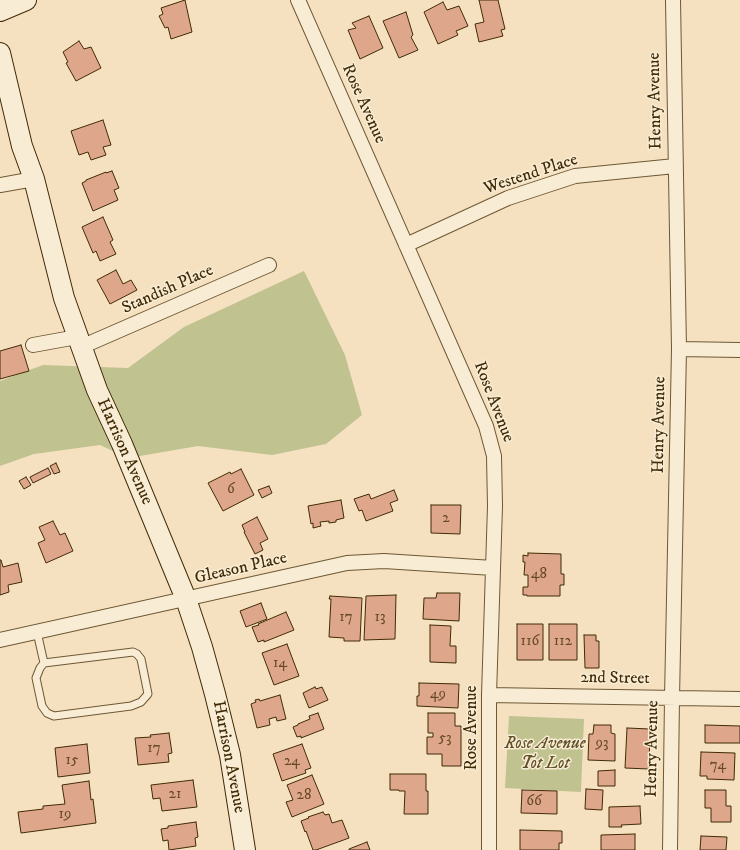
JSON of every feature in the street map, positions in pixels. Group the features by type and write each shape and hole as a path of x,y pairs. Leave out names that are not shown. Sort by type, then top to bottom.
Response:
{"main road":[{"path":"0,11 26,0"},
{"name":"Harrison Avenue","path":"0,53 22,146 34,179 64,298 97,390 122,444 186,599 202,647 230,755 245,850"}],"street":[{"name":"Rose Avenue","path":"298,0 486,426 494,456 495,506 489,695 489,850"},
{"name":"Henry Avenue","path":"670,850 679,349 673,0"},
{"name":"Westend Place","path":"406,245 508,198 575,176 675,166"},
{"path":"0,185 34,179"},
{"name":"Standish Place","path":"33,345 79,342 269,265"},
{"path":"679,349 740,350"},
{"name":"Gleason Place","path":"0,640 347,564 384,561 493,568"},
{"name":"2nd Street","path":"489,695 740,699"}],"lane":[{"path":"37,632 44,663"},
{"path":"133,652 137,654 141,660 148,694 141,702 131,706 54,716 47,713 42,706 36,678 44,663 133,652"}],"green space":[{"path":"304,271 345,355 362,415 326,444 272,455 198,446 128,458 100,445 34,454 0,466 0,381 43,365 128,368 184,327"},
{"name":"Rose Avenue Tot Lot","path":"509,716 584,719 581,792 505,788"}],"building":[{"path":"185,0 192,32 171,39 168,27 165,28 159,16 163,14 161,8"},
{"path":"479,0 498,0 505,29 501,30 503,36 479,42 475,24 484,22"},
{"path":"443,2 447,10 459,6 468,26 456,31 458,35 438,44 424,12"},
{"path":"406,12 413,35 411,37 418,50 399,58 383,21"},
{"path":"369,16 383,48 360,59 348,30 356,28 352,23"},
{"path":"79,41 84,49 91,47 101,68 76,81 66,63 68,62 63,52"},
{"path":"103,120 111,145 103,147 106,155 91,160 88,152 79,155 71,131"},
{"path":"112,171 119,188 114,190 118,200 93,211 82,183 106,172"},
{"path":"103,217 113,240 110,242 116,254 100,261 96,251 93,253 82,227"},
{"path":"116,270 123,284 131,280 137,290 110,304 97,280"},
{"path":"21,345 29,371 0,379 0,351"},
{"path":"56,463 60,472 54,474 50,466"},
{"path":"48,468 51,474 33,483 30,477"},
{"path":"241,469 254,495 223,511 208,483 230,472 231,474"},
{"path":"26,477 31,485 24,489 19,481"},
{"path":"269,486 272,493 262,498 258,490"},
{"path":"394,490 398,500 390,503 393,511 366,521 362,510 359,511 354,499 369,494 371,499"},
{"path":"341,500 344,518 336,520 336,522 320,522 321,526 313,528 308,506"},
{"path":"431,505 461,505 460,534 431,533"},
{"path":"257,517 268,539 260,543 263,550 255,554 242,525"},
{"path":"53,521 60,535 65,533 73,551 46,563 38,543 45,540 39,527"},
{"path":"528,553 561,554 561,574 564,574 564,585 560,585 560,596 523,595 523,587 528,587 528,575 524,575 525,562 523,562 523,555 528,556"},
{"path":"0,560 3,567 18,563 22,582 8,585 9,592 0,595"},
{"path":"437,593 460,593 459,621 423,619 424,598 436,598"},
{"path":"396,595 395,639 364,640 366,596"},
{"path":"330,596 362,598 360,641 344,641 344,638 329,637"},
{"path":"261,603 267,619 246,627 240,611"},
{"path":"286,612 294,630 264,642 264,640 258,642 252,627"},
{"path":"517,624 543,624 543,660 517,660"},
{"path":"549,624 577,624 577,660 549,660"},
{"path":"430,625 451,626 450,646 456,646 456,663 430,662"},
{"path":"584,635 596,635 596,641 599,641 599,668 585,668"},
{"path":"287,644 299,676 274,685 262,653"},
{"path":"419,683 459,684 458,708 417,706"},
{"path":"315,687 316,689 322,687 328,700 309,708 303,693"},
{"path":"280,695 286,719 277,721 276,717 269,719 270,725 257,728 251,704 256,702 255,700 259,699 260,701"},
{"path":"318,713 324,729 301,738 301,736 297,737 293,727 310,719 309,716"},
{"path":"428,713 455,713 455,726 461,726 461,766 442,766 442,754 427,754 427,737 433,737 433,733 428,733"},
{"path":"594,725 611,725 611,733 615,734 615,761 588,760 589,734 593,734"},
{"path":"705,725 740,726 740,743 705,743"},
{"path":"627,728 650,729 649,769 625,768"},
{"path":"169,733 172,753 168,754 169,762 138,765 135,738 151,737 150,735"},
{"path":"87,744 90,773 58,777 55,748"},
{"path":"302,744 311,768 305,770 306,773 282,781 273,754"},
{"path":"701,752 735,753 734,780 707,779 707,776 700,776"},
{"path":"615,770 615,786 598,786 598,771"},
{"path":"390,774 426,774 428,814 404,814 405,791 390,790"},
{"path":"312,775 324,804 292,817 286,802 293,800 287,785"},
{"path":"193,780 197,807 162,811 160,798 153,799 151,785"},
{"path":"89,781 96,823 21,833 18,812 43,809 43,806 65,804 62,785"},
{"path":"586,789 603,790 602,810 585,809"},
{"path":"522,790 557,791 557,814 521,813"},
{"path":"705,790 726,790 726,806 731,806 731,822 711,822 711,808 705,808"},
{"path":"640,806 641,824 621,825 622,827 609,827 609,807"},
{"path":"323,812 325,815 329,814 332,823 342,820 349,838 313,850 301,821"},
{"path":"196,822 198,837 195,838 196,846 169,850 168,840 163,841 161,829 168,828 168,826"},
{"path":"520,830 562,831 562,843 559,843 559,850 520,850"},
{"path":"635,834 635,850 601,850 601,835"},
{"path":"701,836 727,837 726,850 700,850"},
{"path":"367,842 370,850 349,850 349,849"}]}
